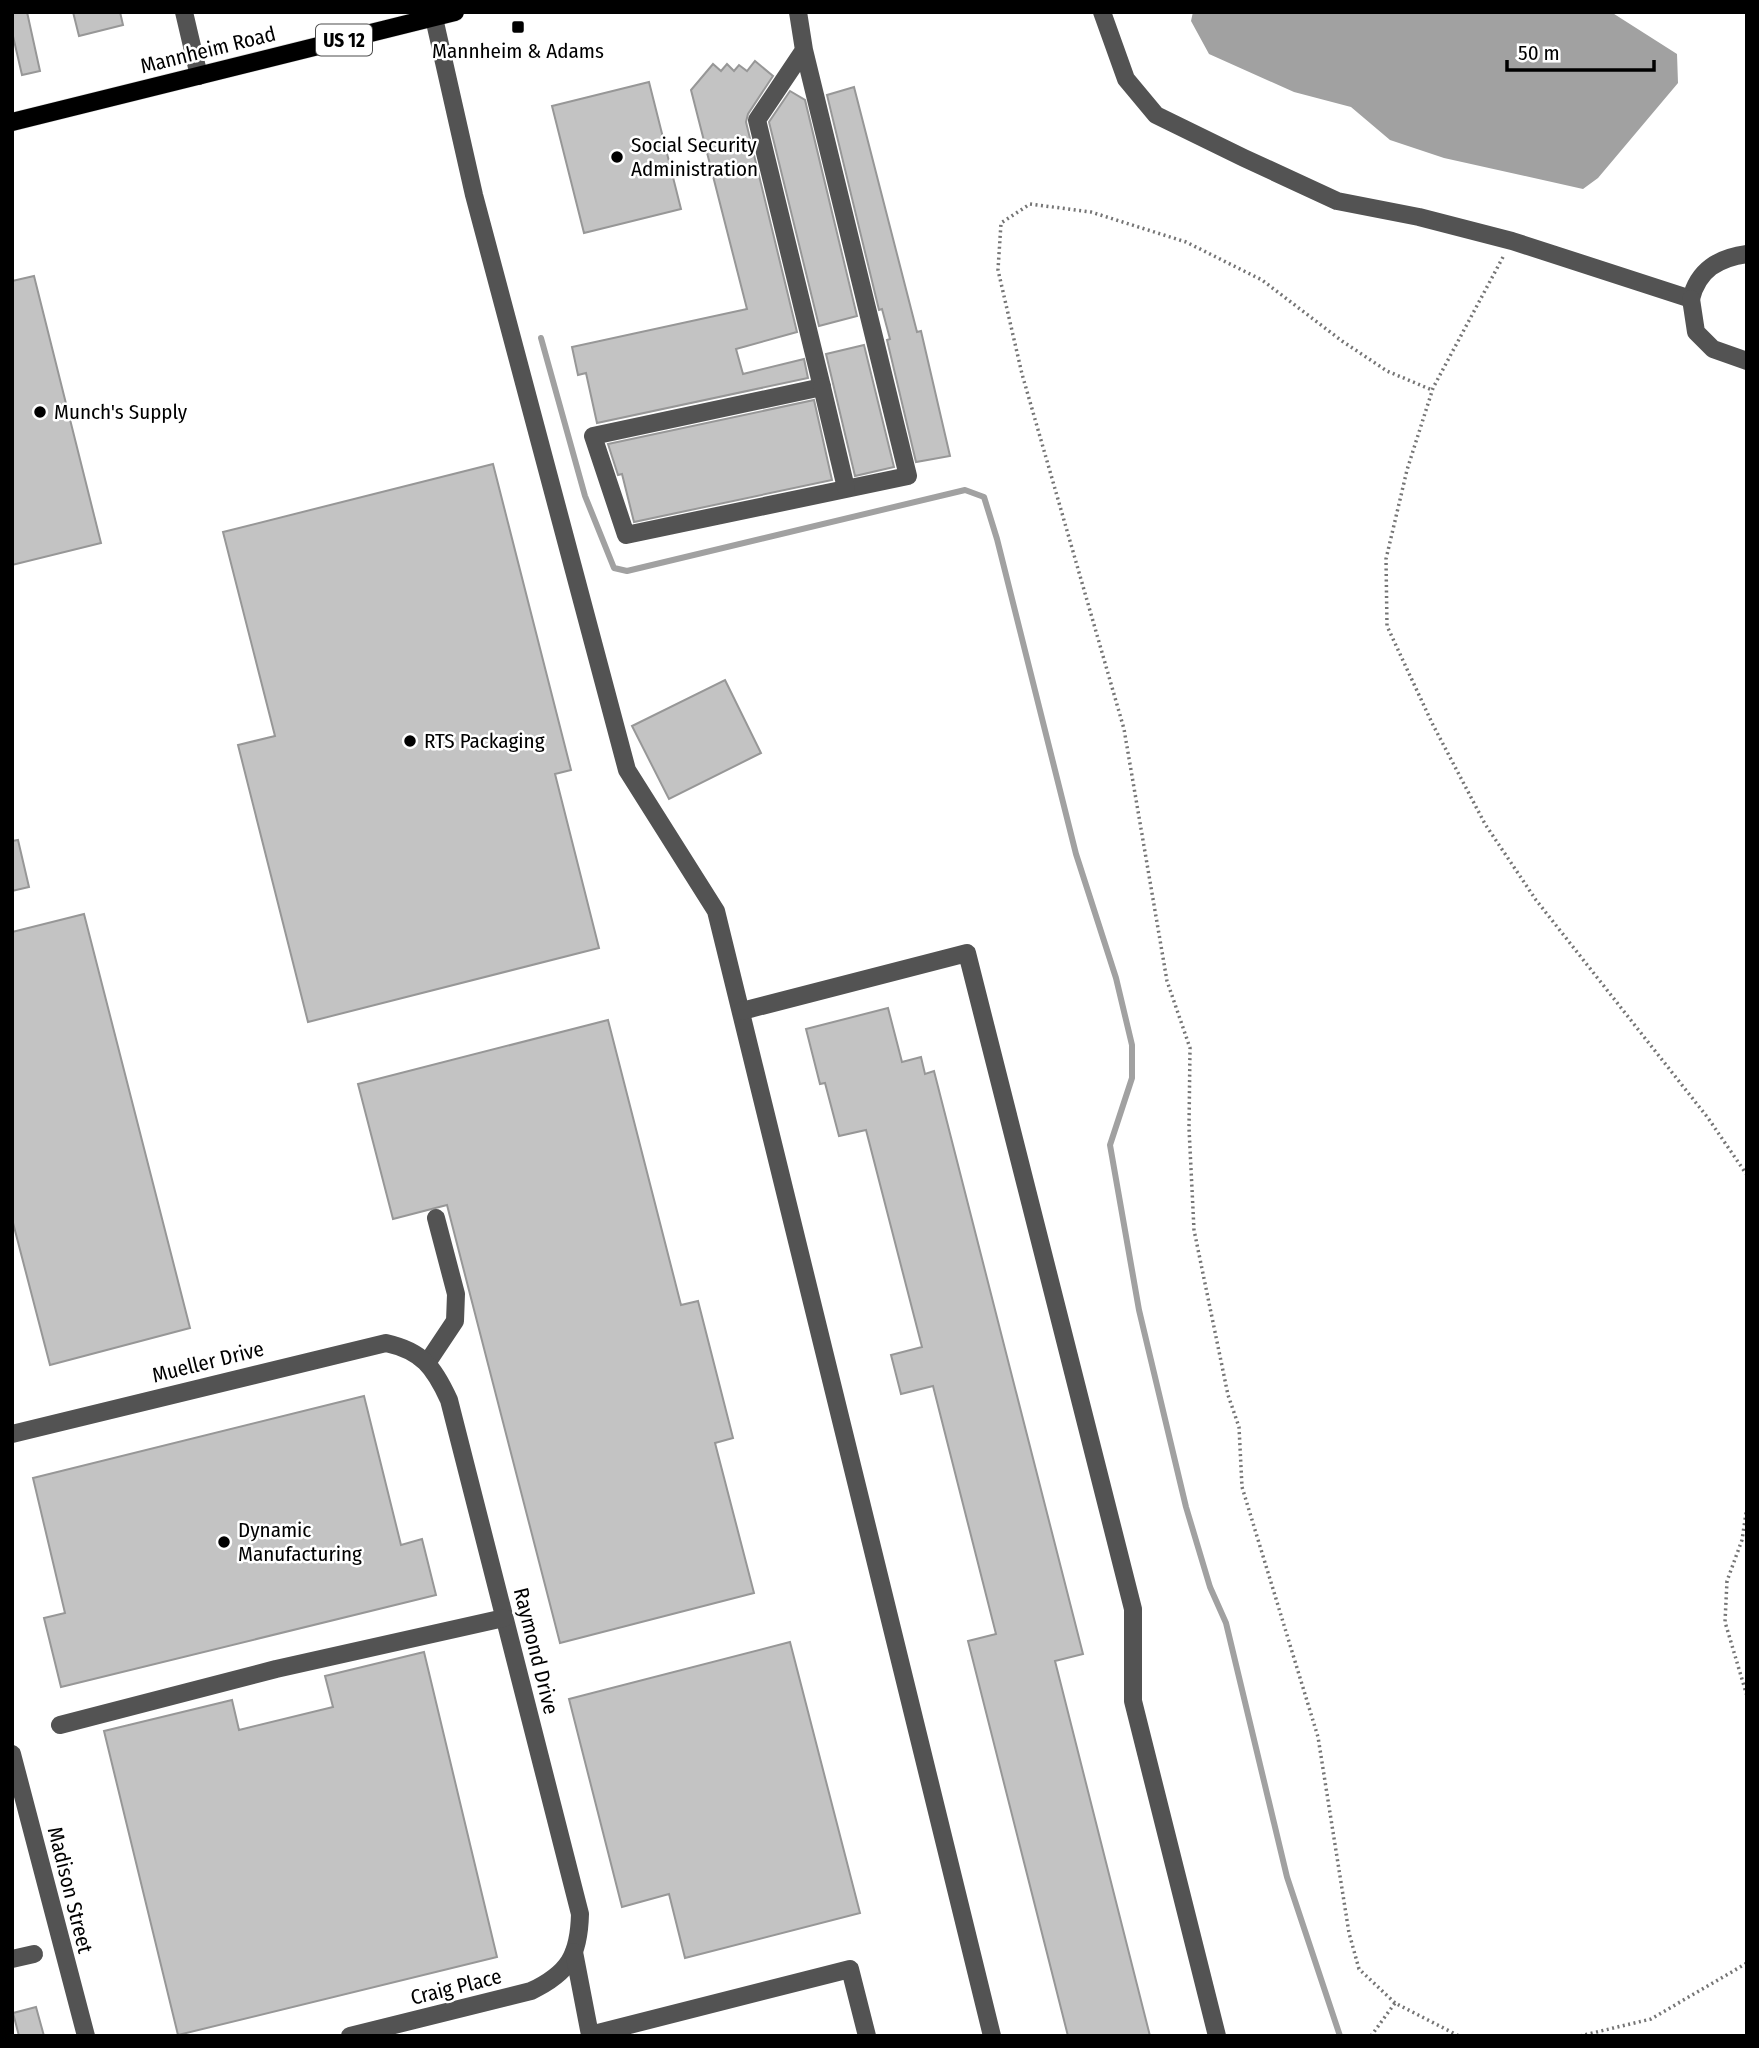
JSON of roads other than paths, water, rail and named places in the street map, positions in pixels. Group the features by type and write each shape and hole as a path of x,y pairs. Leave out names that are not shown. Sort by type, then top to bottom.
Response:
{"main road":[{"name":"Mannheim Road","path":"12,122 455,12"}],"street":[{"path":"184,12 199,76"},
{"path":"798,12 804,50 908,476 626,535 593,436 822,387"},
{"path":"1102,12 1126,79 1156,115 1337,201 1419,217 1512,241 1691,299"},
{"path":"434,18 474,195 627,770 716,911 992,2036"},
{"path":"804,50 757,120 846,488"},
{"path":"1747,254 1708,268 1695,282 1691,299 1696,332 1713,349 1747,361"},
{"path":"742,1012 967,953 1133,1609 1133,1701 1217,2036"},
{"path":"421,1357 455,1321 456,1294 436,1218"},
{"name":"Mueller Drive","path":"12,1434 369,1345 386,1343 421,1357"},
{"name":"Raymond Drive","path":"421,1357 440,1381 449,1400 580,1914 574,1952 565,1969"},
{"path":"60,1726 276,1669 504,1618"},
{"name":"Madison Street","path":"12,1754 86,2036"},
{"path":"574,1952 589,2036 850,1969 867,2036"},
{"path":"12,1959 34,1954"},
{"name":"Craig Place","path":"350,2036 515,1996 551,1981 565,1969"}],"waterway":[{"path":"541,338 585,496 614,568 627,571 965,490 984,497 997,539 1076,854 1116,978 1132,1045 1132,1078 1110,1145 1139,1310 1186,1507 1210,1587 1226,1623 1287,1877 1340,2036"}],"place":[{"name":"Mannheim & Adams","path":"518,27"},
{"name":"Social Security Administration","path":"617,157"},
{"name":"Munch's Supply","path":"40,412"},
{"name":"RTS Packaging","path":"410,741"},
{"name":"Dynamic Manufacturing","path":"224,1542"}]}
